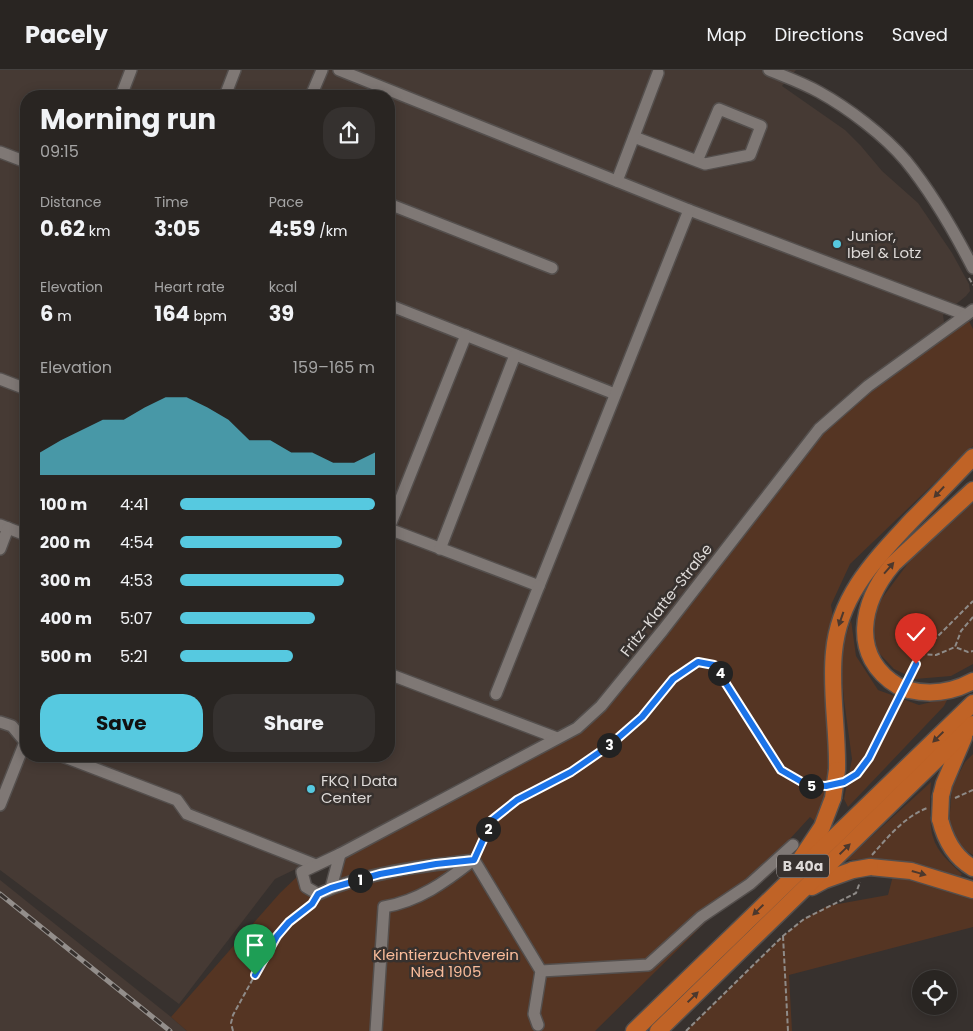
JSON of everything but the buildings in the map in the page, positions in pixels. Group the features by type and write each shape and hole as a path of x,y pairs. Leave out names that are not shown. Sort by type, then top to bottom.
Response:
{"highway":[{"path":"783,886 822,827 829,792 841,776 833,696 834,654 838,628 847,603 854,588 878,558 973,456"},
{"path":"973,490 893,564 883,576 870,599 865,621 865,633 870,655 882,673 904,689 932,693 944,692 973,681"},
{"name":"B 40a","path":"634,1031 973,703"},
{"path":"970,727 944,784 948,797 940,819 943,833 949,845 957,856 973,868"},
{"name":"B 40a","path":"658,1031 970,727"},
{"path":"797,895 825,880 864,868 882,867 911,871 973,890"}],"street":[{"path":"123,90 131,70"},
{"path":"227,90 235,70"},
{"path":"314,90 322,70"},
{"path":"338,70 388,90"},
{"path":"769,70 819,92 851,113 878,134 904,159 923,184 960,243 973,268"},
{"path":"617,182 658,73"},
{"path":"395,93 689,210 969,312"},
{"path":"634,137 697,161 705,164 750,155 761,126 719,109 697,161"},
{"path":"0,152 20,160"},
{"path":"395,206 552,268"},
{"path":"496,694 689,210"},
{"path":"395,307 615,394"},
{"name":"Fritz-Klatte-Straße","path":"318,894 306,887 302,872 340,854 577,728 601,706 663,630 819,429 868,386 969,312"},
{"path":"395,513 466,335"},
{"path":"440,549 515,355"},
{"path":"0,378 20,386"},
{"path":"0,549 4,527 20,533"},
{"path":"395,530 539,586"},
{"path":"395,676 557,738"},
{"path":"0,722 12,726 20,736"},
{"path":"0,805 20,755"},
{"path":"78,762 177,800 188,814 316,865"},
{"path":"541,972 648,965 701,916 750,884 793,845"},
{"path":"331,888 340,854"},
{"path":"318,894 331,888 380,874 436,864 474,860"},
{"path":"474,860 541,972 534,1014 538,1025"},
{"path":"376,1031 384,907 403,904 442,883 474,860"}],"path":[{"path":"841,776 857,774 869,758 920,654 973,601"},
{"path":"955,647 961,631 973,617"},
{"path":"920,654 936,655 955,647 968,652 973,650"},
{"path":"474,860 492,820 517,800 571,772 610,745 642,717 673,679 698,662 714,665 781,770 807,785 829,792"},
{"path":"948,797 972,790"},
{"path":"686,1031 783,936 804,919 856,893 864,868 897,828 926,808"},
{"path":"233,1031 233,1015 277,936 289,922 312,904 318,894"},
{"path":"783,936 788,1031"}],"shaded area":[{"path":"0,70 796,70 782,86 845,130 882,171 918,203 952,253 969,284 970,291 943,315 944,322 940,327 865,381 819,421 603,696 585,714 558,731 331,852 275,879 179,1004 0,870"},
{"path":"0,880 171,1017 187,1031 0,1031"}],"green space":[{"name":"Kleintierzuchtverein Nied 1905","path":"966,315 973,329 973,446 850,564 831,605 836,636 836,721 822,827 810,817 595,1031 187,1031 171,1017 280,893 302,872 306,888 331,888 340,854 577,728 819,429"},
{"path":"973,503 973,664 951,676 915,679 894,669 877,651 873,624 877,605 923,543"},
{"path":"851,620 856,656 878,690 919,705 948,698 944,706 848,807 844,799 852,759 840,655"},
{"path":"973,754 973,855 959,846 949,825 952,787 965,762"},
{"path":"931,782 930,817 933,837 941,853 962,874 958,879 924,866 885,859 846,860"},
{"path":"895,868 973,890 973,927 789,975 792,1031 686,1031 783,936 804,919 827,906 888,895"}],"railway":[{"path":"0,894 170,1031"}],"place":[{"name":"Junior, Ibel & Lotz","path":"837,244"},
{"name":"FKQ I Data Center","path":"311,789"}],"route":[{"path":"255,975 282,929 312,904 318,894 331,888 380,874 436,864 474,860 492,820 517,800 571,772 610,745 642,717 673,679 698,662 714,665 781,770 807,785 826,786 844,782 857,774 869,758 916,664"}]}
